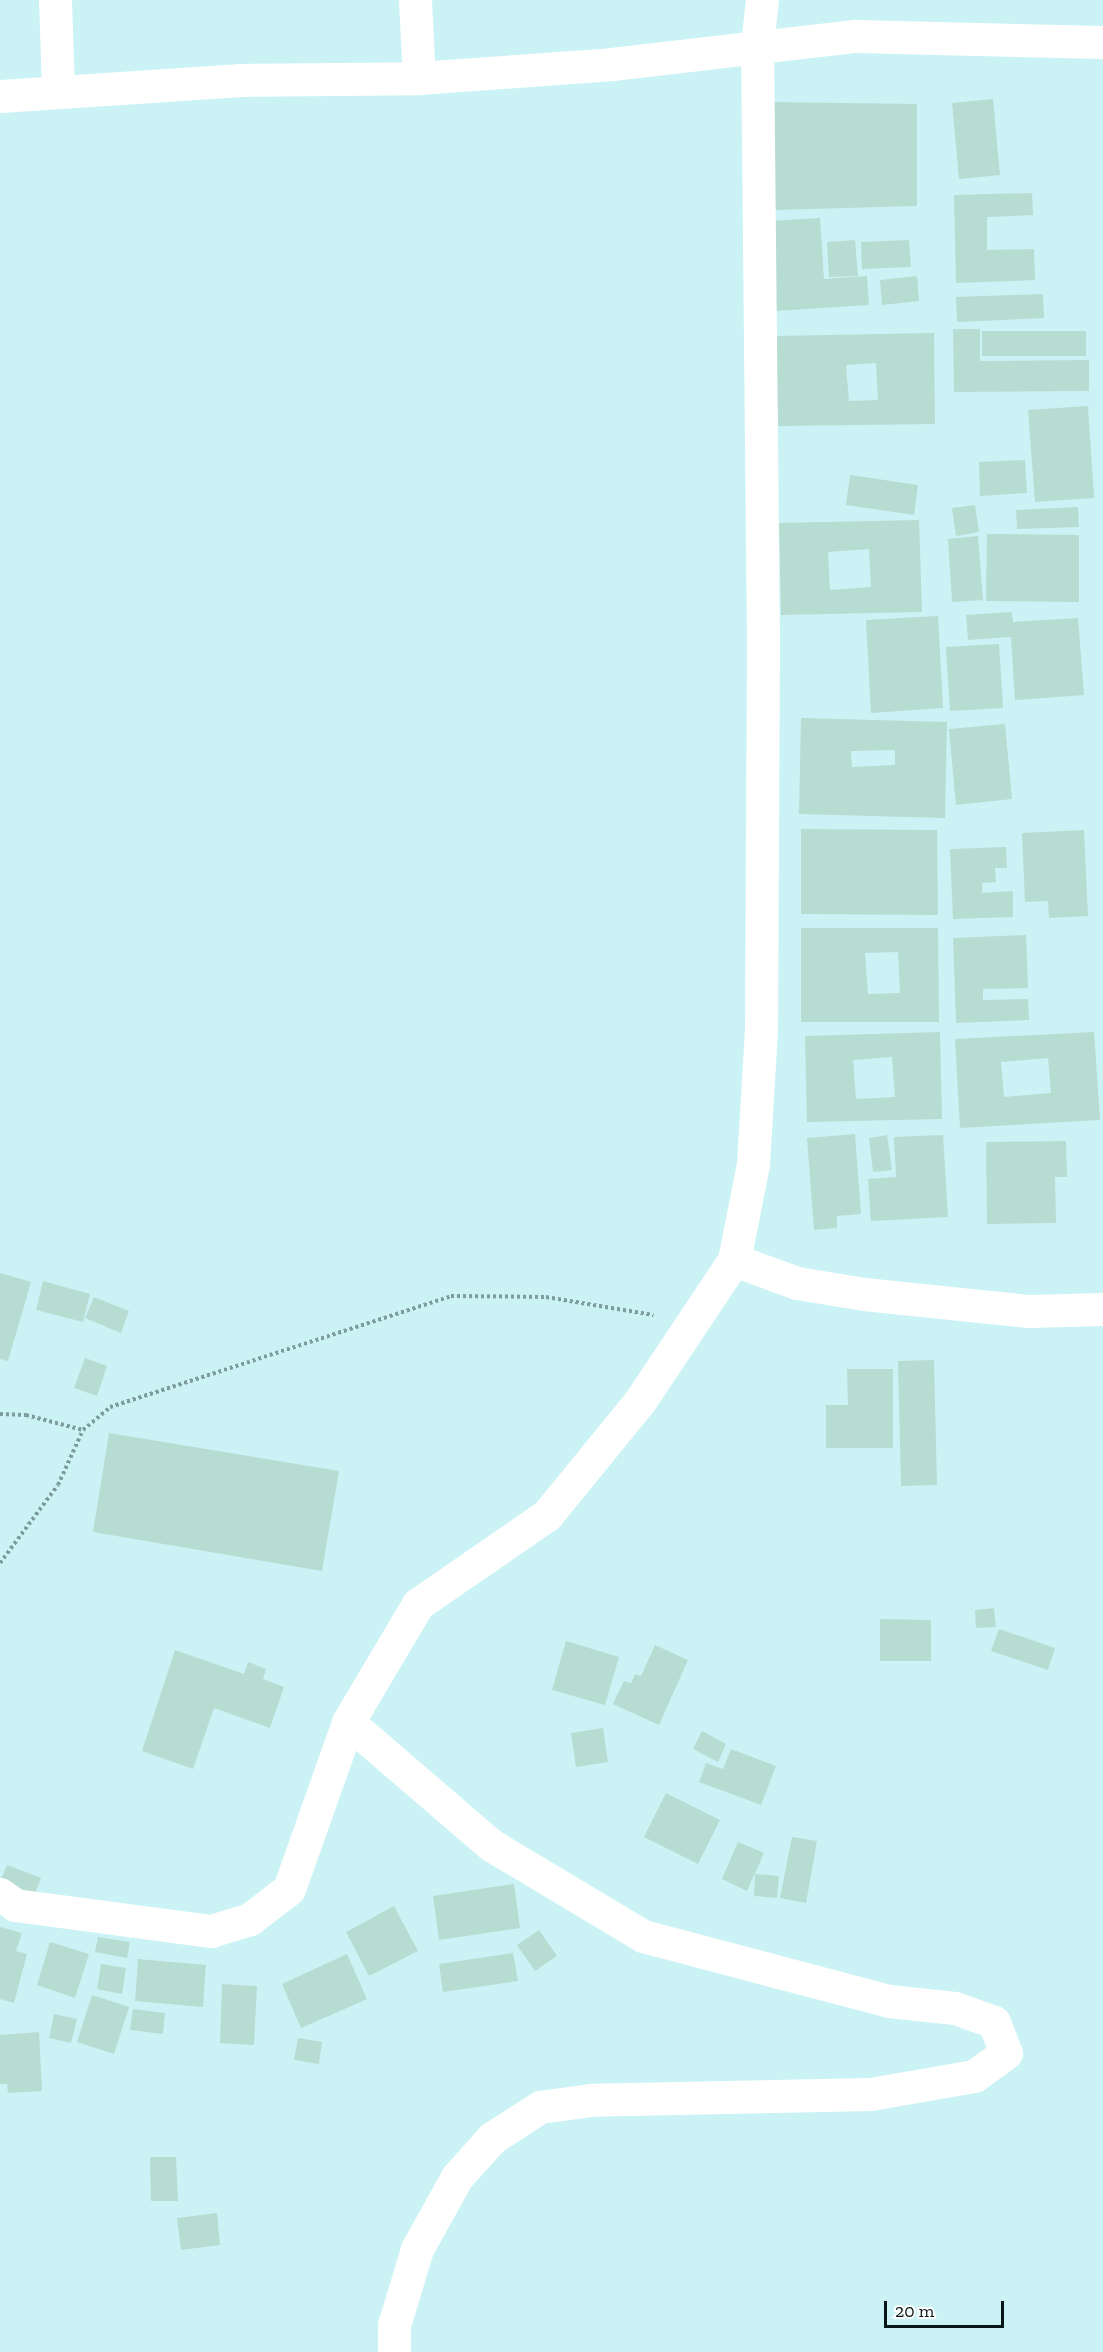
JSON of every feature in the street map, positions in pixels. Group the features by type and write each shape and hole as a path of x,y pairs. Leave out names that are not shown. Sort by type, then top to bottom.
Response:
{"street":[{"path":"55,0 58,91"},
{"path":"415,0 419,78"},
{"path":"0,1894 15,1905 211,1931 250,1919 289,1889 348,1722 418,1604 547,1515 640,1401 734,1260 753,1164 761,1029 763,643 757,45 762,0"},
{"path":"0,96 241,80 419,78 612,64 757,45 855,36 1103,42"},
{"path":"734,1260 797,1283 864,1294 1029,1311 1103,1309"},
{"path":"348,1722 491,1845 643,1936 888,2001 955,2008 994,2022 1006,2053 974,2076 872,2094 591,2100 540,2107 492,2138 457,2177 417,2249 394,2325 394,2352"}],"path":[{"path":"0,1563 58,1485 83,1430 110,1407 451,1296 546,1297 613,1312 696,1319"},
{"path":"0,1414 26,1415 83,1430"}],"building":[{"path":"993,99 1000,175 959,179 952,103"},
{"path":"768,102 917,104 917,206 775,210"},
{"path":"1032,193 1033,215 987,217 987,250 1034,249 1035,280 956,283 954,195"},
{"path":"820,218 824,279 867,276 869,305 775,311 770,221"},
{"path":"855,240 858,276 829,277 827,242"},
{"path":"909,240 911,267 862,269 861,242"},
{"path":"917,276 919,301 882,305 880,280"},
{"path":"1043,294 1044,318 957,322 956,297"},
{"path":"953,329 980,329 980,361 1089,360 1089,391 954,392"},
{"path":"982,331 1086,331 1086,356 982,356"},
{"path":"934,333 935,424 778,426 776,336","holes":["876,363 878,400 849,401 846,365"]},
{"path":"1088,406 1094,498 1035,502 1028,410"},
{"path":"1025,460 1027,493 980,496 979,462"},
{"path":"850,475 918,485 914,515 846,505"},
{"path":"975,505 979,532 956,536 952,508"},
{"path":"1078,507 1079,527 1017,529 1016,510"},
{"path":"919,520 922,612 781,615 779,523","holes":["869,549 871,587 830,590 828,552"]},
{"path":"987,534 1079,535 1079,602 986,601"},
{"path":"978,536 983,600 952,602 948,539"},
{"path":"1012,612 1013,622 1078,618 1084,695 1015,700 1011,637 968,640 966,615"},
{"path":"938,616 943,708 871,713 866,620"},
{"path":"999,644 1003,708 950,711 946,647"},
{"path":"801,718 947,722 945,818 799,814","holes":["895,750 895,765 852,767 851,751"]},
{"path":"1005,724 1012,799 956,805 949,729"},
{"path":"801,829 937,830 938,915 801,914"},
{"path":"1084,830 1088,916 1049,918 1048,901 1025,902 1022,833"},
{"path":"1006,847 1007,868 995,868 996,882 982,883 982,893 1013,891 1013,917 953,919 950,849"},
{"path":"801,928 938,928 939,1022 801,1022","holes":["898,952 900,993 868,994 865,953"]},
{"path":"1026,935 1028,988 983,989 983,1000 1028,999 1029,1020 956,1023 953,938"},
{"path":"940,1032 942,1119 807,1122 805,1036","holes":["892,1057 895,1097 856,1099 853,1060"]},
{"path":"1094,1032 1100,1120 960,1128 955,1039","holes":["1048,1058 1051,1093 1004,1097 1001,1062"]},
{"path":"855,1134 861,1214 837,1216 837,1228 814,1230 807,1138"},
{"path":"887,1135 892,1170 873,1172 869,1138"},
{"path":"943,1135 948,1217 871,1221 868,1179 896,1177 894,1137"},
{"path":"1066,1141 1067,1177 1055,1177 1056,1223 987,1224 986,1142"},
{"path":"0,1273 31,1282 8,1361 0,1359"},
{"path":"43,1281 90,1294 83,1322 36,1310"},
{"path":"94,1297 129,1311 121,1333 85,1318"},
{"path":"85,1358 107,1366 97,1396 74,1388"},
{"path":"934,1360 937,1485 901,1486 898,1361"},
{"path":"847,1369 893,1369 893,1448 826,1448 826,1405 848,1405"},
{"path":"109,1433 339,1471 322,1571 93,1532"},
{"path":"994,1608 996,1627 976,1628 975,1610"},
{"path":"880,1619 931,1620 931,1661 880,1661"},
{"path":"999,1629 1055,1648 1048,1670 991,1651"},
{"path":"566,1641 619,1657 605,1705 552,1690"},
{"path":"655,1645 688,1660 659,1725 613,1704 624,1681 631,1683 635,1674 641,1676"},
{"path":"175,1650 244,1674 248,1662 266,1669 263,1679 284,1687 270,1728 214,1708 193,1769 142,1751"},
{"path":"603,1728 608,1762 576,1767 571,1733"},
{"path":"702,1731 726,1744 718,1762 693,1749"},
{"path":"731,1749 776,1766 761,1805 699,1782 706,1763 723,1769"},
{"path":"666,1793 720,1820 698,1864 644,1837"},
{"path":"792,1837 817,1841 806,1903 780,1898"},
{"path":"738,1842 764,1853 747,1891 722,1879"},
{"path":"7,1865 41,1878 31,1904 0,1882"},
{"path":"755,1874 779,1876 777,1898 754,1896"},
{"path":"514,1884 520,1928 439,1940 433,1896"},
{"path":"394,1906 418,1951 369,1976 346,1932"},
{"path":"0,1927 22,1933 16,1951 27,1954 14,2003 0,1999"},
{"path":"539,1930 557,1956 535,1971 517,1945"},
{"path":"98,1937 130,1942 127,1958 95,1952"},
{"path":"50,1942 89,1954 75,1998 37,1985"},
{"path":"513,1953 518,1981 443,1992 439,1964"},
{"path":"347,1954 367,1999 301,2028 282,1984"},
{"path":"138,1959 206,1965 203,2007 135,2001"},
{"path":"101,1964 126,1968 122,1994 97,1989"},
{"path":"222,1984 257,1986 254,2045 220,2043"},
{"path":"92,1995 129,2007 114,2054 77,2042"},
{"path":"133,2009 165,2013 163,2034 130,2030"},
{"path":"54,2014 77,2019 71,2043 49,2038"},
{"path":"39,2032 42,2091 8,2093 7,2084 0,2084 0,2035"},
{"path":"298,2038 322,2042 319,2064 294,2060"},
{"path":"150,2157 176,2157 178,2201 151,2201"},
{"path":"217,2213 220,2245 181,2250 177,2218"}]}
